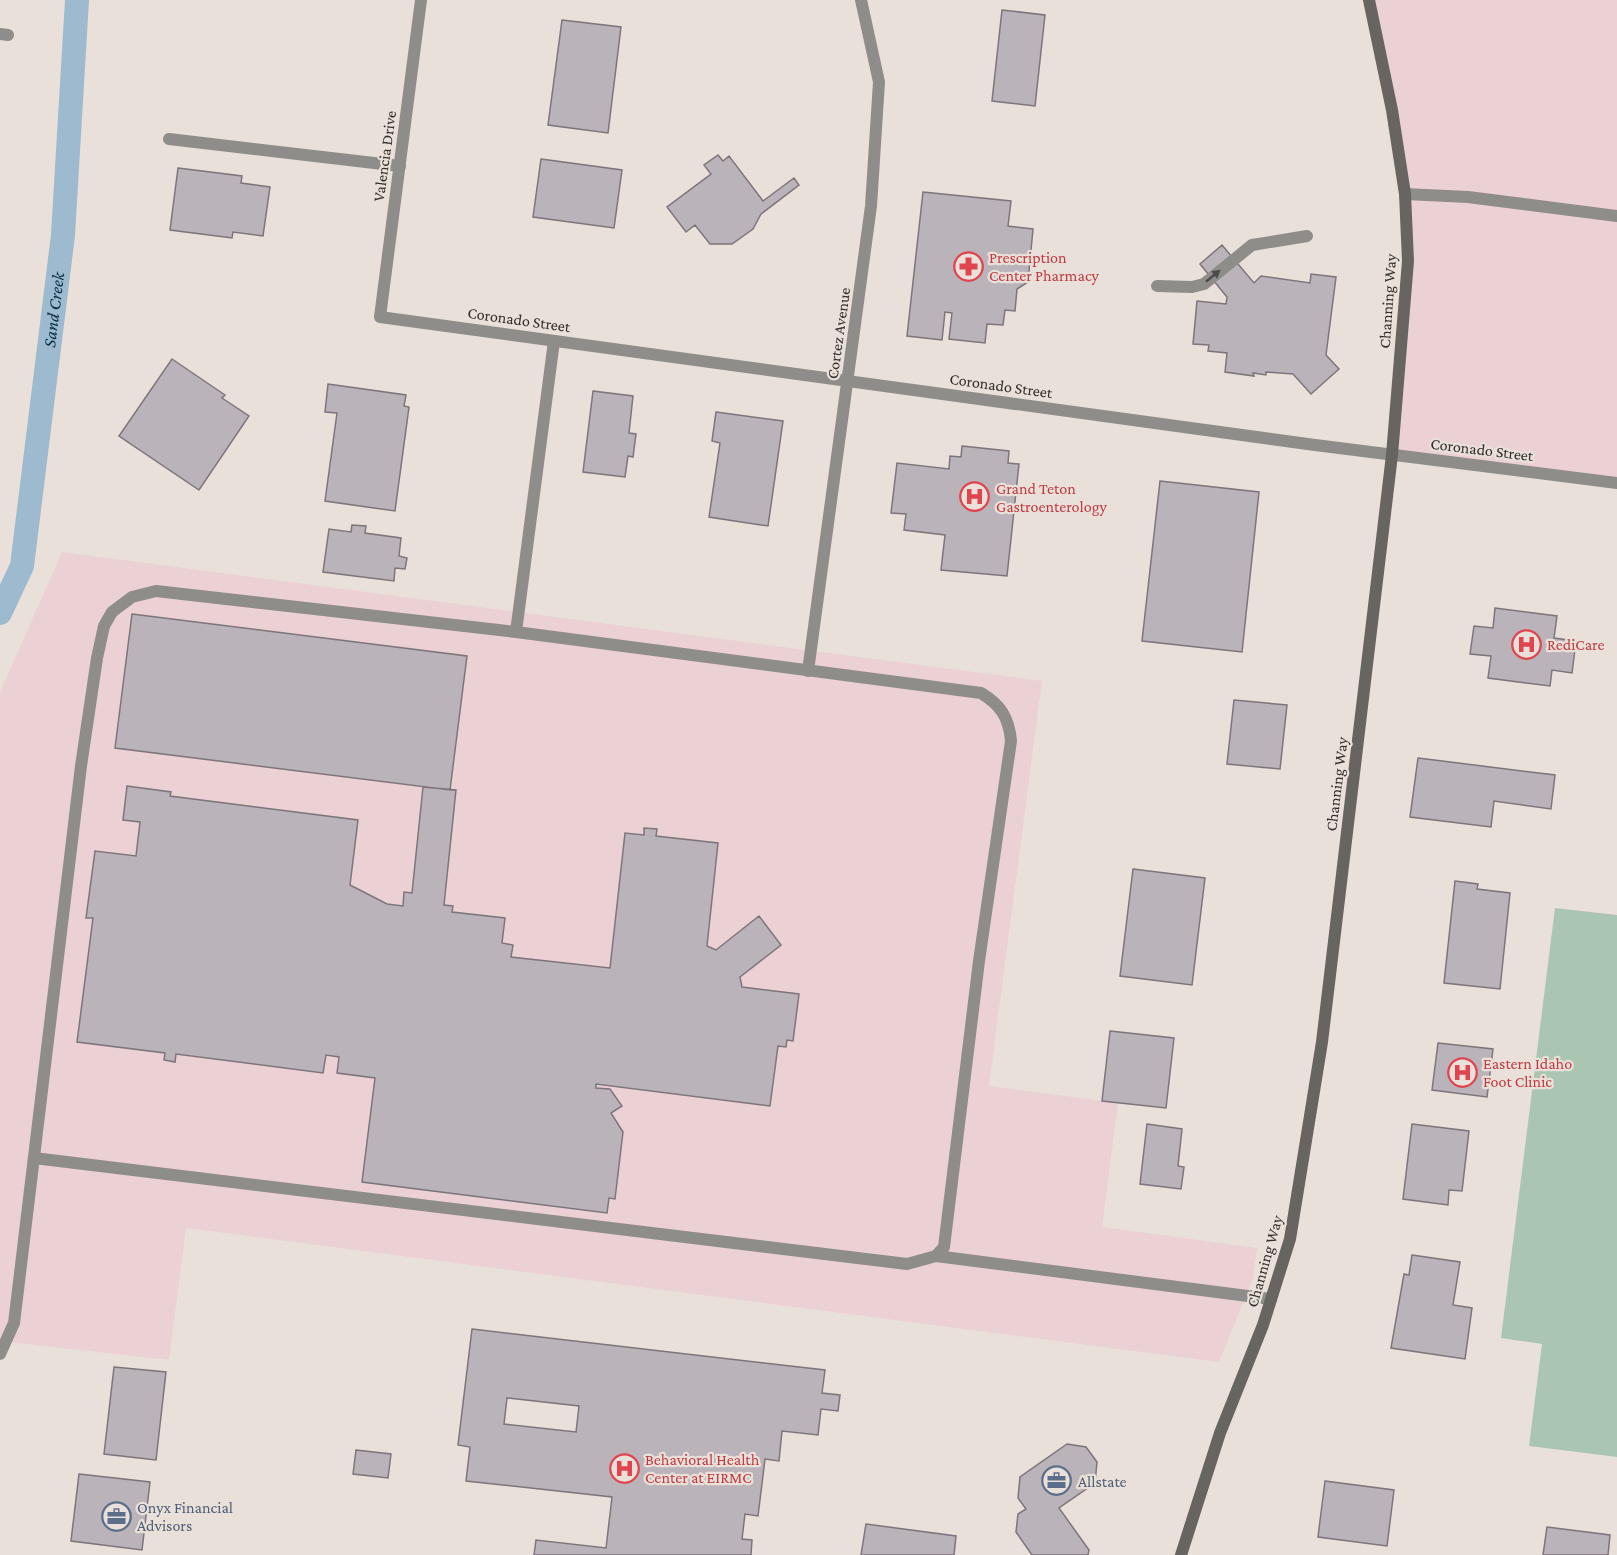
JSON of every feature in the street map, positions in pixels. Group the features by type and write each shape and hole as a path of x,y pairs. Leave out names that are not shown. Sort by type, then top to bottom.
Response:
{"main road":[{"name":"Channing Way","path":"1181,1555 1220,1433 1271,1299 1290,1239 1316,1093 1392,455 1408,261 1405,194 1392,110 1369,0"}],"street":[{"name":"Valencia Drive","path":"380,317 422,0"},
{"name":"Cortez Avenue","path":"808,671 871,206 878,126 879,82 861,0"},
{"path":"169,139 400,166"},
{"path":"1405,194 1468,198 1617,216"},
{"path":"1157,286 1198,285 1252,244 1307,236"},
{"name":"Coronado Street","path":"380,317 1392,455 1617,483"},
{"path":"516,632 554,341"},
{"path":"0,1354 14,1323 83,753 97,658 104,626 112,612 132,597 156,591 516,632 981,693 995,702 1009,722 1011,741 979,961 944,1247 936,1256"},
{"path":"34,1158 907,1264 936,1256 1271,1299"}],"shaded area":[{"path":"1369,0 1617,0 1617,483 1392,455 1408,261 1405,194"},
{"path":"62,552 1042,681 989,1086 1118,1103 1102,1227 1257,1248 1253,1279 1219,1362 186,1228 169,1360 0,1341 0,692"}],"green space":[{"path":"1555,908 1617,915 1617,1457 1529,1446 1542,1344 1501,1338"}],"building":[{"path":"1002,10 1045,15 1035,106 992,101"},
{"path":"562,20 621,27 608,133 548,125"},
{"path":"718,155 723,161 729,156 763,201 794,178 799,185 761,214 753,229 732,244 710,244 695,225 686,232 667,207 711,174 704,165"},
{"path":"541,159 622,170 614,228 533,217"},
{"path":"178,168 242,176 241,183 270,187 263,236 233,232 232,238 170,230"},
{"path":"923,192 1011,201 1008,226 1033,229 1028,282 1017,289 1015,311 1005,310 1003,325 987,324 985,343 949,339 952,313 945,312 942,340 907,336"},
{"path":"1222,245 1254,283 1261,276 1310,283 1311,274 1336,277 1326,355 1339,369 1311,394 1293,374 1266,372 1266,375 1253,373 1254,376 1225,372 1227,353 1208,351 1209,345 1193,344 1197,301 1226,304 1227,297 1200,264"},
{"path":"172,359 225,395 222,398 249,416 199,490 119,436"},
{"path":"328,384 406,395 404,406 409,407 395,511 325,501 337,413 325,412"},
{"path":"593,391 633,396 629,433 636,434 633,457 628,456 625,477 583,472"},
{"path":"716,412 783,421 768,526 709,517 720,443 712,441"},
{"path":"962,446 1009,451 1008,463 1019,464 1007,576 941,570 945,535 904,530 906,514 891,513 897,463 949,469 950,456 961,457"},
{"path":"1160,481 1259,492 1242,652 1142,641"},
{"path":"352,525 366,526 365,533 401,538 399,556 407,558 405,569 395,568 394,581 323,572 329,529 351,532"},
{"path":"1495,608 1557,616 1554,638 1576,641 1572,673 1552,670 1550,686 1488,678 1491,656 1470,654 1474,626 1493,628"},
{"path":"132,614 467,656 450,790 115,748"},
{"path":"1234,700 1287,705 1280,769 1227,764"},
{"path":"1418,758 1555,775 1551,809 1494,801 1491,827 1410,817"},
{"path":"127,786 171,792 170,796 358,820 350,885 387,904 403,906 404,892 412,893 423,787 456,790 444,905 453,906 452,912 505,918 502,943 513,945 511,957 610,968 625,833 644,835 644,828 657,829 656,836 718,843 707,946 716,950 759,916 781,945 740,977 742,987 799,994 793,1041 787,1040 786,1047 778,1046 770,1106 596,1084 596,1088 610,1089 622,1106 611,1113 623,1132 615,1199 609,1198 607,1213 362,1182 375,1078 337,1073 339,1057 326,1055 323,1073 176,1054 175,1062 164,1060 165,1053 77,1042 93,918 86,918 95,851 136,856 140,822 123,820"},
{"path":"1133,869 1205,878 1192,985 1120,976"},
{"path":"1455,881 1478,884 1477,889 1510,893 1500,989 1444,983"},
{"path":"1110,1031 1174,1038 1166,1108 1102,1101"},
{"path":"1438,1043 1493,1049 1487,1097 1432,1090"},
{"path":"1147,1124 1182,1129 1178,1166 1184,1167 1181,1189 1140,1184"},
{"path":"1412,1124 1469,1131 1462,1191 1449,1190 1448,1205 1403,1199"},
{"path":"1412,1255 1460,1262 1453,1305 1472,1308 1465,1359 1391,1348 1404,1274 1409,1275"},
{"path":"472,1329 825,1370 822,1393 840,1395 838,1411 821,1409 818,1435 782,1431 779,1461 765,1459 758,1516 745,1514 742,1539 752,1540 751,1555 534,1555 536,1540 606,1548 612,1497 466,1481 470,1447 458,1445","holes":["507,1398 579,1406 576,1432 504,1424"]},
{"path":"114,1367 166,1372 156,1460 104,1454"},
{"path":"1067,1444 1086,1447 1097,1462 1095,1483 1059,1508 1089,1550 1088,1555 1032,1555 1016,1532 1018,1514 1026,1509 1018,1498 1020,1477"},
{"path":"356,1450 391,1454 388,1478 353,1474"},
{"path":"79,1474 150,1482 142,1550 71,1541"},
{"path":"1325,1481 1394,1490 1387,1546 1318,1537"},
{"path":"866,1524 956,1536 954,1555 861,1555"},
{"path":"1547,1527 1610,1535 1608,1555 1543,1555"}],"waterway":[{"name":"Sand Creek","path":"0,613 22,566 63,235 77,0"}],"place":[{"name":"Prescription Center Pharmacy","path":"968,266"},
{"name":"Grand Teton Gastroenterology","path":"975,497"},
{"name":"RediCare","path":"1526,644"},
{"name":"Eastern Idaho Foot Clinic","path":"1462,1072"},
{"name":"Behavioral Health Center at EIRMC","path":"624,1468"},
{"name":"Allstate","path":"1057,1481"},
{"name":"Onyx Financial Advisors","path":"116,1516"}]}
